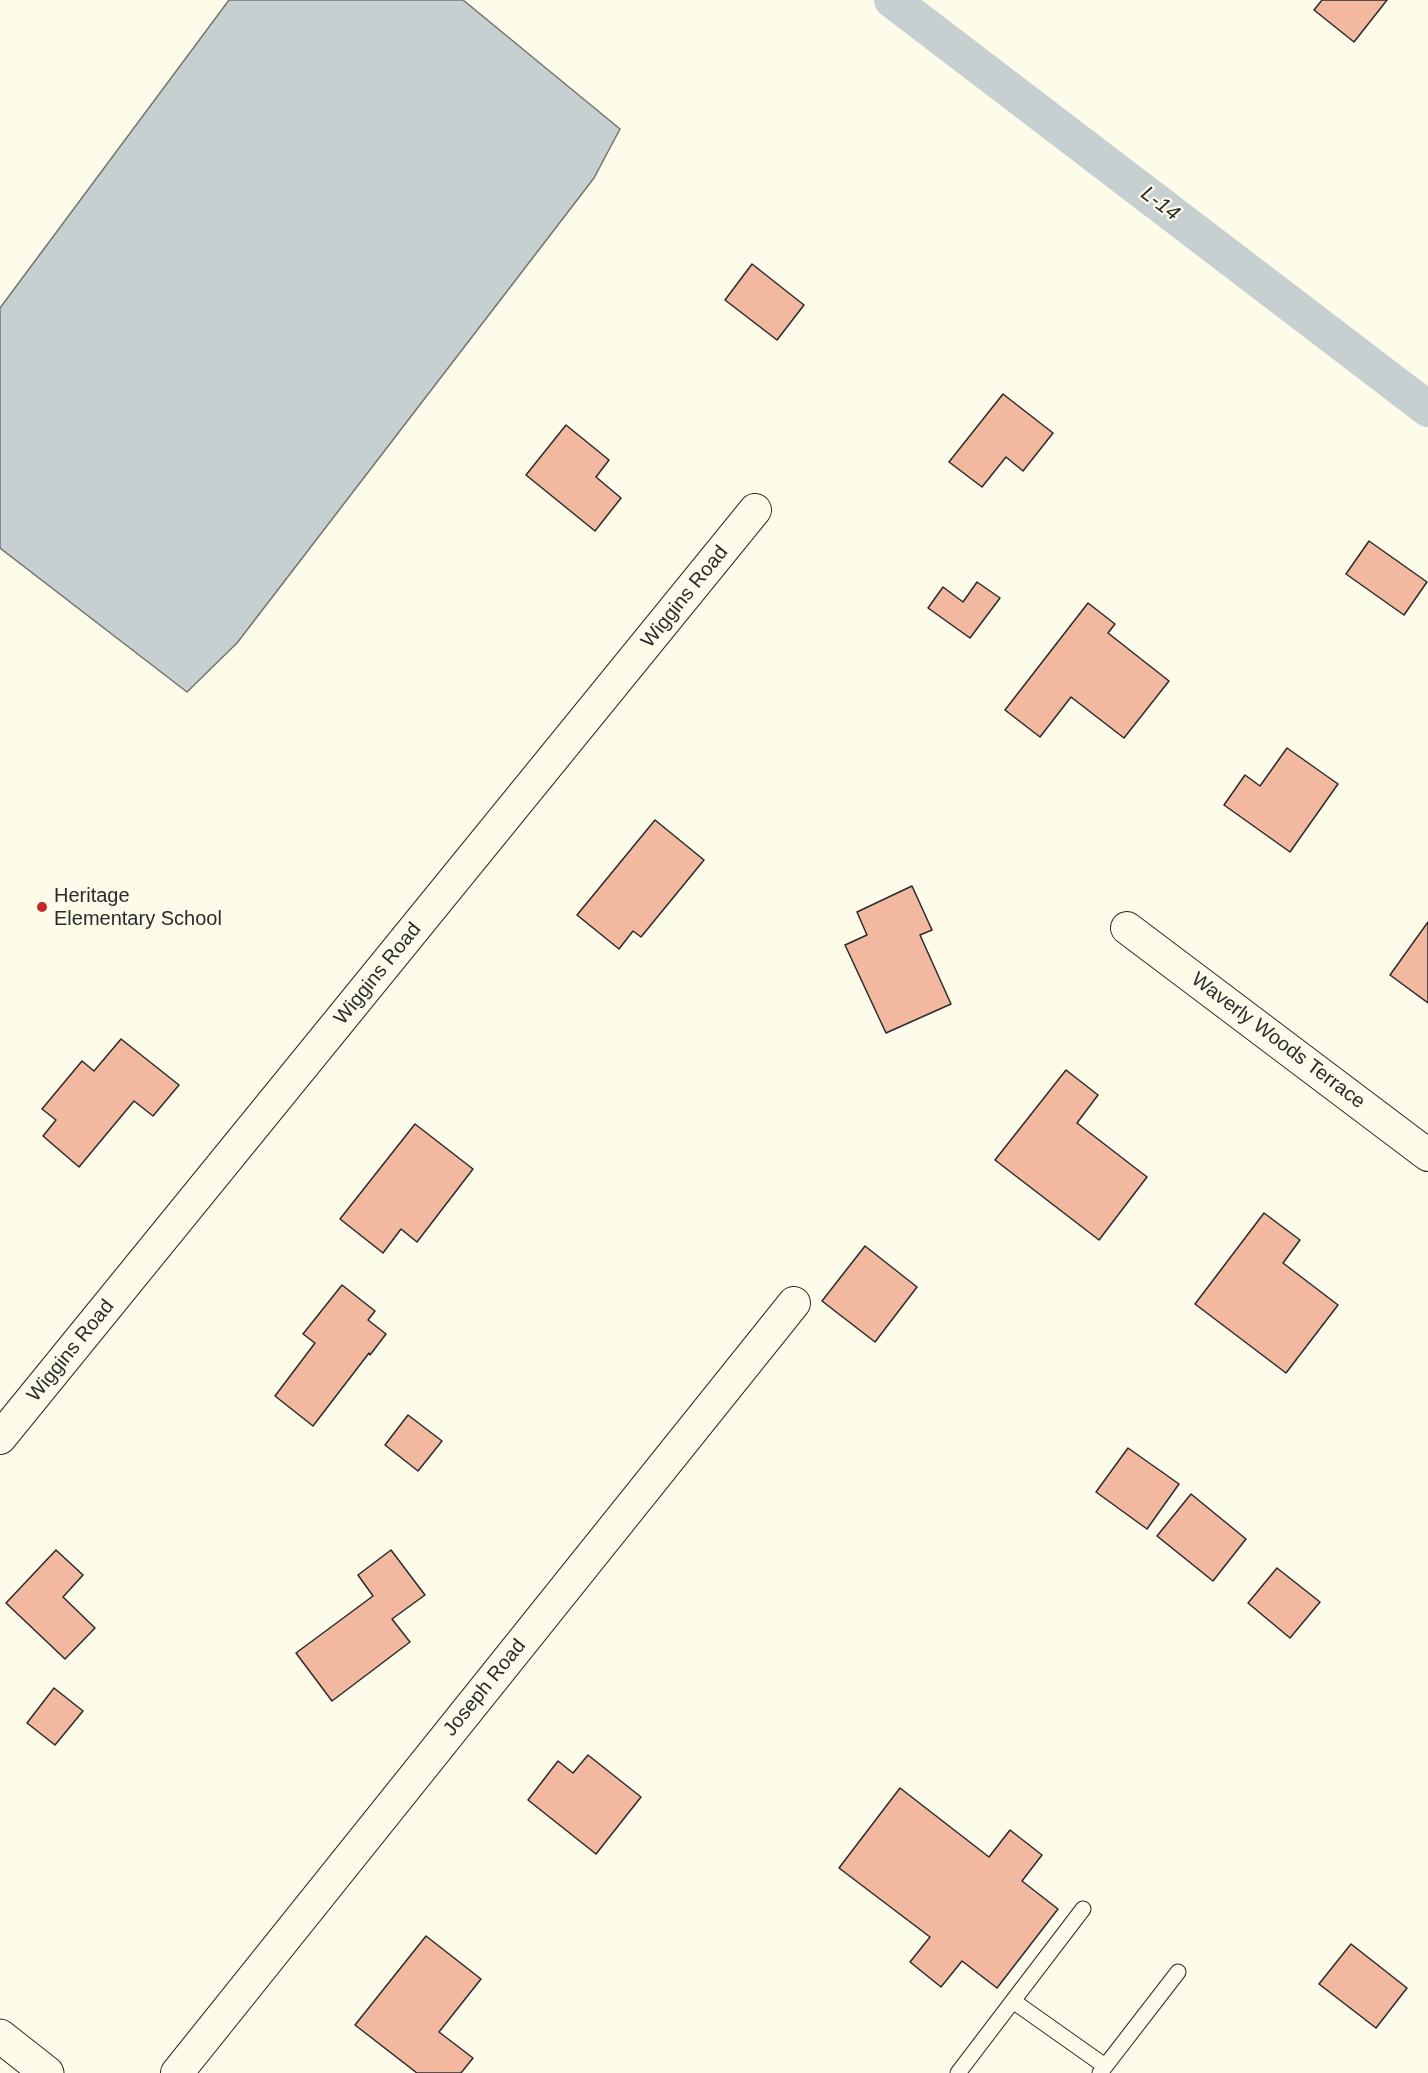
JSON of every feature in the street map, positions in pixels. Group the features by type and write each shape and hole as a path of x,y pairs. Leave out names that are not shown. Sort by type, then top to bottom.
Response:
{"street":[{"name":"Wiggins Road","path":"0,1438 755,510"},
{"name":"Waverly Woods Terrace","path":"1127,928 1428,1155"},
{"name":"Joseph Road","path":"177,2073 794,1303"},
{"path":"0,2036 47,2073"}],"lane":[{"path":"958,2073 1083,1909"},
{"path":"1013,2001 1103,2069 1178,1972"}],"shaded area":[{"path":"229,0 463,0 620,129 594,178 237,643 187,692 0,548 0,308"}],"building":[{"path":"1322,0 1387,0 1354,42 1314,10"},
{"path":"752,264 804,305 777,340 725,300"},
{"path":"1003,394 1053,433 1023,471 1006,457 982,487 949,462"},
{"path":"566,425 609,460 596,477 621,498 595,531 526,475"},
{"path":"1369,541 1427,582 1404,615 1346,574"},
{"path":"977,582 1000,598 970,638 928,608 943,587 963,602"},
{"path":"1088,603 1115,624 1108,633 1169,681 1124,738 1071,697 1040,737 1005,710"},
{"path":"1287,748 1338,784 1290,852 1224,805 1245,775 1260,786"},
{"path":"655,820 704,860 641,937 633,931 619,949 577,915"},
{"path":"912,886 932,930 920,935 951,1004 886,1033 845,945 867,935 857,912"},
{"path":"1428,922 1428,1003 1390,975"},
{"path":"121,1039 179,1085 153,1116 134,1101 79,1167 43,1136 56,1120 42,1109 82,1061 94,1071"},
{"path":"1066,1070 1098,1095 1077,1123 1147,1177 1099,1240 995,1160"},
{"path":"415,1124 473,1169 417,1242 401,1229 383,1253 340,1219"},
{"path":"1264,1213 1300,1240 1283,1263 1338,1305 1286,1373 1195,1304"},
{"path":"865,1246 917,1287 875,1342 822,1301"},
{"path":"342,1285 375,1311 368,1320 386,1334 313,1426 275,1396 315,1343 303,1334"},
{"path":"408,1415 442,1441 418,1471 385,1445"},
{"path":"1128,1448 1179,1484 1147,1529 1096,1492"},
{"path":"1191,1494 1246,1539 1213,1581 1157,1536"},
{"path":"56,1550 83,1575 63,1597 95,1628 65,1659 6,1603"},
{"path":"391,1550 425,1595 392,1619 410,1642 332,1701 296,1653 373,1596 358,1575"},
{"path":"1277,1568 1320,1602 1290,1638 1248,1603"},
{"path":"54,1688 83,1711 55,1745 27,1723"},
{"path":"588,1755 641,1797 596,1854 528,1800 558,1761 573,1773"},
{"path":"900,1788 989,1857 1010,1830 1042,1855 1022,1881 1058,1909 997,1988 962,1961 941,1987 910,1962 930,1937 839,1868"},
{"path":"426,1936 481,1979 439,2032 473,2058 461,2073 417,2073 355,2025"},
{"path":"1351,1944 1407,1988 1376,2028 1319,1984"}],"waterway":[{"name":"L-14","path":"892,0 1428,409"}],"place":[{"name":"Heritage Elementary School","path":"42,907"}]}
